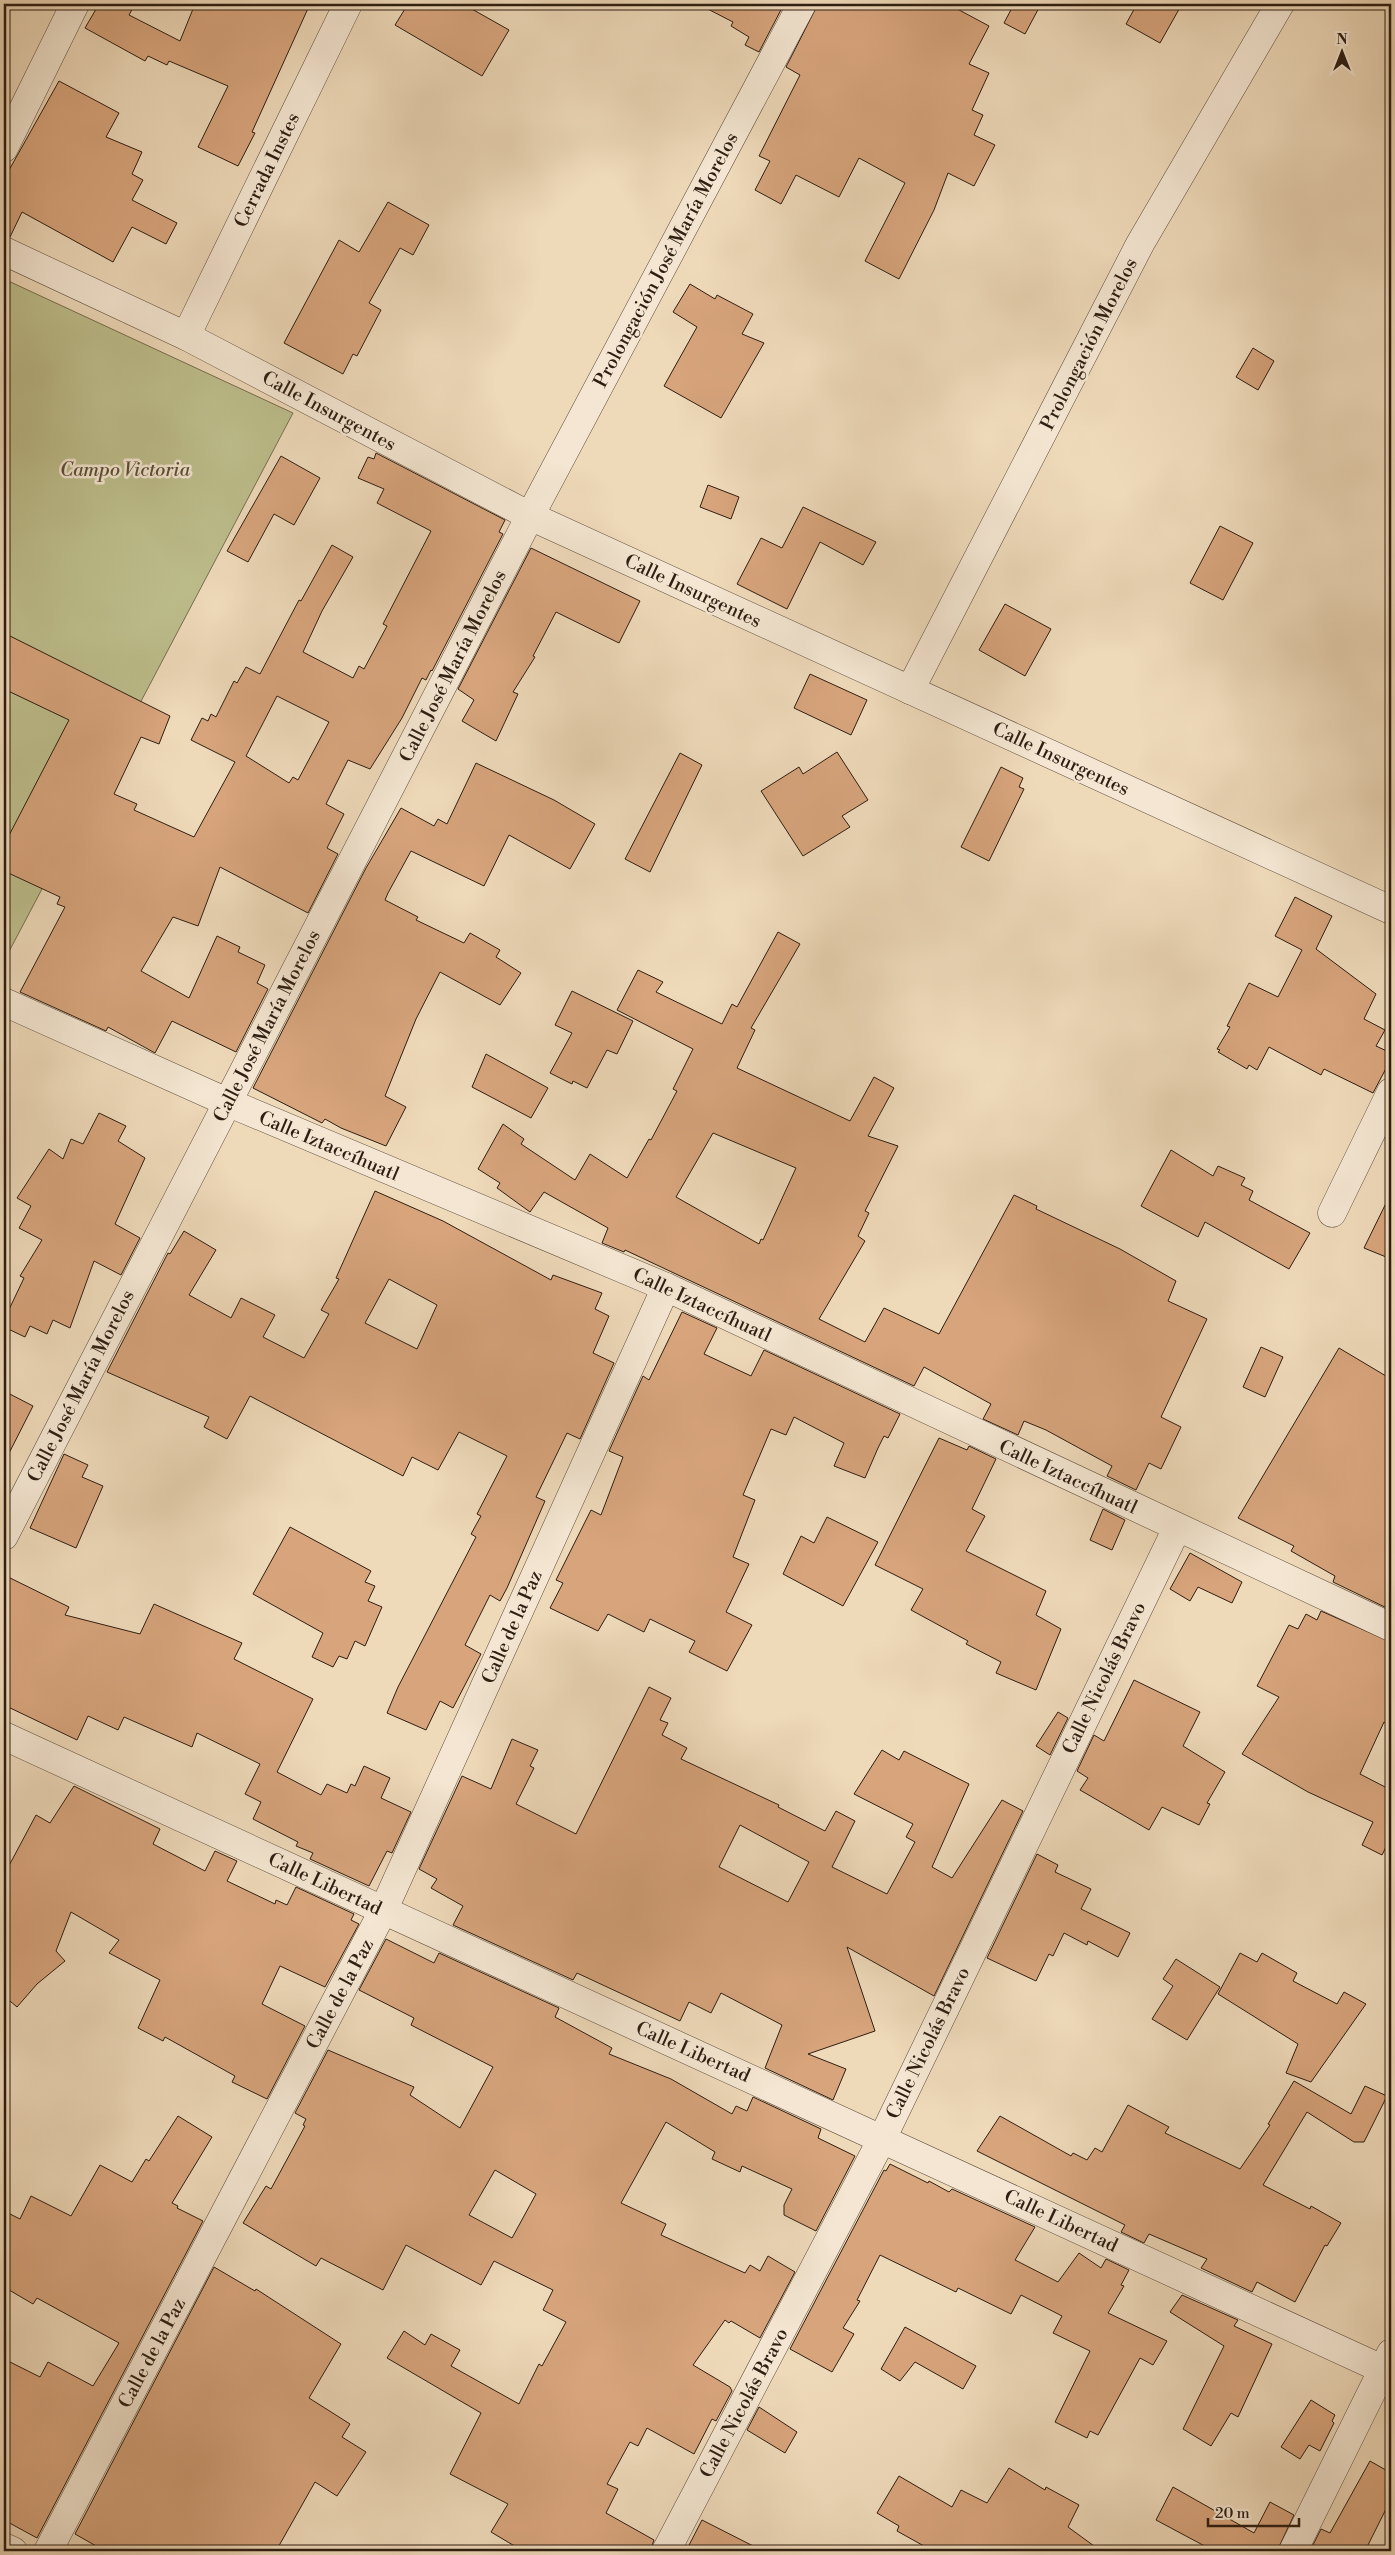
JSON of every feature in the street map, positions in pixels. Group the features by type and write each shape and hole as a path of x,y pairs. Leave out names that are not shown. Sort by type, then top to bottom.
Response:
{"street":[{"path":"4,148 75,4"},
{"name":"Cerrada Instes","path":"186,336 348,4"},
{"name":"Prolongación José María Morelos","path":"530,516 802,4"},
{"name":"Prolongación Morelos","path":"910,690 1140,244 1280,4"},
{"name":"Calle Insurgentes","path":"4,251 186,336 530,516 1391,910"},
{"name":"Calle José María Morelos","path":"4,1536 530,516"},
{"name":"Calle Iztaccíhuatl","path":"4,1002 227,1102 666,1287 1391,1627"},
{"path":"1332,1213 1391,1092"},
{"name":"Calle de la Paz","path":"48,2551 383,1911 666,1287"},
{"name":"Calle Nicolás Bravo","path":"666,2551 882,2138 1177,1528"},
{"name":"Calle Libertad","path":"4,1736 882,2138 1387,2361"},
{"path":"1293,2551 1387,2361"},
{"path":"4,2547 13,2551"}],"green space":[{"name":"Campo Victoria","path":"4,279 293,413 4,961"}],"building":[{"path":"99,4 135,4 129,15 180,41 195,4 310,4 252,132 255,133 238,166 198,147 228,86 169,61 167,65 148,56 145,61 85,28"},
{"path":"408,4 463,4 509,30 482,76 395,25"},
{"path":"698,4 784,4 759,52 745,45 749,37 731,26 733,22"},
{"path":"818,4 948,4 989,26 969,64 989,73 972,110 983,115 974,135 995,145 974,186 948,173 934,210 899,279 865,261 905,183 859,158 839,197 796,175 781,204 755,190 770,161 759,156 800,75 786,67"},
{"path":"1014,4 1041,4 1025,34 1004,23"},
{"path":"1137,4 1182,4 1160,43 1126,24"},
{"path":"59,81 119,113 106,137 142,152 132,174 143,180 132,200 177,223 166,244 132,227 113,262 22,212 10,237 4,236 4,179"},
{"path":"388,202 429,225 413,255 400,248 369,303 381,310 357,356 353,354 343,374 284,343 339,240 359,252"},
{"path":"690,284 715,299 717,295 753,314 742,334 764,343 721,418 664,386 697,327 673,312"},
{"path":"1253,348 1274,361 1258,390 1236,377"},
{"path":"376,453 505,520 499,532 503,534 432,671 426,680 422,678 402,718 370,769 348,760 326,804 344,814 327,848 338,854 308,913 220,867 198,926 173,917 141,971 189,998 217,936 240,947 238,952 265,965 257,983 268,989 236,1052 172,1021 155,1053 108,1027 106,1031 20,992 65,907 57,904 60,897 4,871 4,845 69,720 4,689 4,633 170,716 159,744 141,737 114,794 137,804 134,810 194,837 235,762 191,740 202,718 208,721 211,714 216,717 234,681 237,683 246,667 260,674 299,600 301,601 332,545 353,557 322,611 303,652 353,678 359,666 364,669 387,626 383,624 431,531 377,503 384,489 358,478 368,457 374,459","holes":["277,696 329,722 298,780 293,777 289,783 246,756"]},
{"path":"281,456 320,478 294,525 274,514 248,562 227,551"},
{"path":"708,485 739,497 731,519 700,507"},
{"path":"803,507 876,542 863,565 820,542 787,609 737,584 761,538 782,548"},
{"path":"1220,526 1253,543 1223,600 1190,583"},
{"path":"531,548 640,601 619,643 556,612 533,656 535,657 513,692 518,694 496,741 462,721 474,700 458,689"},
{"path":"1005,604 1051,629 1025,676 979,650"},
{"path":"810,674 867,700 851,735 794,708"},
{"path":"837,752 868,800 842,816 850,827 803,856 761,791 799,767 803,774"},
{"path":"680,753 702,765 650,872 625,859"},
{"path":"476,763 554,800 595,824 570,869 509,835 484,886 411,851 388,893 385,900 418,917 416,920 464,943 470,933 500,950 496,957 521,973 500,1005 440,972 416,1019 385,1096 406,1107 386,1146 341,1128 325,1119 322,1123 253,1088 366,868 401,808 434,826 438,819 447,824"},
{"path":"1001,767 1023,778 1019,787 1024,789 989,861 961,847"},
{"path":"1295,897 1332,916 1316,949 1376,994 1364,1019 1385,1030 1376,1046 1391,1053 1391,1059 1373,1093 1324,1069 1321,1075 1269,1047 1257,1070 1249,1065 1247,1069 1218,1052 1220,1050 1217,1049 1230,1027 1227,1026 1249,983 1278,997 1302,950 1275,936"},
{"path":"778,932 800,944 751,1028 755,1030 737,1068 850,1121 874,1077 894,1088 868,1136 898,1146 865,1211 869,1213 858,1236 865,1241 819,1319 865,1342 884,1308 939,1334 1014,1195 1037,1206 1036,1209 1120,1249 1176,1281 1168,1301 1207,1319 1161,1417 1181,1427 1161,1469 1149,1463 1136,1490 1107,1476 1112,1466 1046,1430 1024,1421 1018,1435 983,1419 991,1404 924,1367 914,1386 625,1250 624,1252 602,1243 608,1228 544,1192 530,1212 497,1188 500,1183 478,1169 503,1124 524,1139 521,1144 575,1180 590,1154 627,1178 649,1139 651,1140 677,1091 673,1089 693,1049 617,1010 638,970 663,982 656,992 722,1024 732,1004 737,1007","holes":["713,1133 796,1168 763,1240 761,1239 759,1244 676,1197"]},
{"path":"572,991 633,1021 617,1054 607,1050 587,1088 573,1081 572,1084 550,1073 572,1033 555,1025"},
{"path":"486,1054 548,1088 531,1118 472,1087"},
{"path":"99,1113 126,1126 118,1141 145,1158 115,1224 140,1238 121,1275 94,1261 70,1328 53,1320 47,1334 30,1326 25,1337 4,1327 4,1320 24,1278 20,1276 42,1240 19,1228 31,1206 17,1198 49,1149 63,1159 71,1139 83,1144"},
{"path":"1171,1150 1213,1176 1218,1166 1245,1178 1241,1185 1253,1191 1249,1200 1310,1233 1289,1269 1205,1222 1198,1237 1141,1206"},
{"path":"375,1191 443,1221 551,1280 553,1275 602,1293 595,1309 609,1316 593,1353 614,1363 580,1439 567,1433 536,1497 545,1501 507,1588 500,1601 490,1595 465,1645 481,1654 453,1708 440,1701 426,1730 387,1713 398,1687 476,1537 471,1534 481,1516 477,1514 507,1456 459,1432 438,1470 412,1457 403,1476 250,1396 227,1439 204,1427 209,1417 107,1372 168,1253 170,1254 184,1231 216,1250 189,1295 231,1318 241,1298 275,1315 263,1337 304,1358 329,1314 321,1310 339,1279 336,1278","holes":["389,1279 437,1305 417,1349 365,1323"]},
{"path":"1391,1193 1391,1259 1364,1248"},
{"path":"682,1312 717,1328 704,1354 751,1376 764,1350 900,1414 888,1438 884,1436 865,1478 834,1466 844,1443 794,1417 786,1435 771,1429 743,1495 755,1500 733,1557 749,1564 726,1612 752,1625 727,1671 689,1652 695,1641 650,1619 644,1632 608,1614 598,1631 550,1608 563,1583 556,1580 591,1510 601,1515 623,1457 609,1451 643,1376 649,1380"},
{"path":"1261,1347 1283,1357 1265,1397 1243,1387"},
{"path":"1339,1348 1391,1379 1391,1610 1333,1582 1335,1576 1291,1551 1294,1546 1238,1518"},
{"path":"4,1391 33,1406 4,1463"},
{"path":"939,1438 967,1450 969,1446 996,1459 972,1509 985,1516 966,1551 1046,1591 1036,1615 1061,1629 1036,1690 996,1673 1001,1662 966,1644 968,1641 911,1610 923,1589 875,1565"},
{"path":"64,1454 88,1465 82,1477 103,1486 76,1548 30,1528"},
{"path":"1103,1509 1125,1520 1112,1550 1090,1540"},
{"path":"827,1517 878,1542 843,1606 783,1574 801,1536 814,1543"},
{"path":"290,1527 371,1571 365,1582 375,1586 368,1601 382,1607 365,1646 355,1641 347,1659 339,1656 333,1667 312,1657 323,1633 253,1594"},
{"path":"1190,1553 1242,1582 1232,1603 1198,1587 1190,1601 1170,1589"},
{"path":"4,1575 69,1607 65,1615 140,1634 154,1604 242,1643 234,1659 313,1699 277,1772 321,1795 327,1784 347,1793 351,1784 355,1786 364,1766 390,1778 381,1798 411,1812 392,1853 387,1851 369,1886 310,1859 313,1853 296,1846 298,1842 253,1819 261,1802 245,1794 260,1764 197,1733 192,1747 124,1717 118,1730 88,1716 77,1740 4,1705"},
{"path":"1321,1611 1391,1642 1391,1726 1384,1722 1360,1774 1389,1789 1391,1785 1391,1837 1382,1855 1362,1845 1373,1822 1308,1792 1242,1754 1279,1697 1257,1686 1289,1625 1298,1629 1306,1614 1317,1620"},
{"path":"1134,1680 1200,1712 1183,1746 1225,1772 1207,1803 1210,1804 1199,1825 1162,1807 1149,1830 1080,1790 1088,1778 1077,1771 1094,1735 1104,1741"},
{"path":"649,1687 671,1698 660,1720 668,1723 662,1735 687,1748 681,1759 779,1805 778,1807 825,1831 836,1811 855,1821 832,1867 887,1894 915,1842 906,1837 913,1824 854,1794 882,1750 899,1760 904,1751 969,1784 932,1867 952,1878 1002,1800 1023,1811 934,1996 847,1947 875,2031 808,2054 846,2069 833,2100 765,2068 782,2025 721,1993 711,2013 689,2002 680,2021 577,1973 573,1980 453,1925 463,1906 431,1888 437,1879 419,1869 462,1776 491,1789 512,1739 538,1750 530,1766 534,1768 516,1804 576,1834","holes":["740,1825 809,1862 788,1902 719,1867"]},
{"path":"1058,1712 1068,1718 1050,1755 1036,1746"},
{"path":"74,1786 160,1829 153,1844 205,1871 215,1851 237,1861 227,1881 275,1904 276,1900 287,1905 296,1887 354,1914 351,1920 359,1924 325,1987 280,1966 262,2004 305,2026 267,2099 232,2082 235,2076 165,2037 163,2041 138,2028 160,1980 109,1953 119,1940 71,1912 56,1951 65,1961 37,1984 17,2007 4,1996 4,1875 36,1815 50,1823"},
{"path":"1037,1854 1058,1865 1055,1872 1091,1889 1081,1909 1130,1933 1118,1957 1088,1941 1087,1945 1064,1933 1053,1956 1049,1954 1036,1981 987,1958"},
{"path":"386,1939 434,1963 439,1953 559,2008 555,2017 612,2048 609,2054 671,2079 732,2114 736,2106 747,2111 753,2097 821,2129 818,2138 855,2156 816,2231 784,2215 784,2205 792,2189 742,2166 740,2172 712,2159 715,2152 666,2122 621,2203 666,2224 661,2235 745,2273 750,2265 760,2271 768,2256 795,2272 760,2338 731,2321 729,2323 725,2320 693,2365 730,2387 732,2391 716,2421 712,2419 694,2454 647,2428 638,2446 630,2442 607,2484 618,2489 606,2513 654,2540 650,2551 523,2551 491,2532 508,2504 450,2474 481,2413 387,2358 404,2331 425,2345 431,2334 460,2350 451,2366 519,2404 539,2364 542,2366 566,2322 543,2310 553,2290 494,2261 481,2285 406,2245 383,2290 321,2258 316,2266 243,2223 266,2186 271,2189 305,2126 303,2125 306,2119 295,2113 328,2050 414,2087 410,2095 460,2128 493,2067 411,2025 414,2018 359,1990","holes":["495,2170 536,2194 512,2238 469,2215"]},
{"path":"1240,1953 1257,1962 1262,1953 1297,1973 1293,1981 1337,2004 1344,1992 1366,2004 1311,2082 1286,2073 1298,2044 1218,1994"},
{"path":"1176,1959 1220,1987 1187,2040 1152,2019 1173,1986 1163,1979"},
{"path":"1294,2081 1351,2114 1365,2086 1387,2096 1364,2142 1354,2142 1307,2112 1263,2185 1310,2209 1311,2206 1341,2223 1327,2246 1325,2245 1295,2302 1257,2282 1252,2292 1201,2268 1207,2259 1149,2234 1144,2243 1121,2232 1125,2225 977,2151 1000,2116 1071,2156 1073,2153 1087,2160 1095,2148 1102,2152 1128,2105 1169,2127 1165,2133 1240,2169 1270,2125 1268,2124"},
{"path":"178,2116 212,2137 172,2203 178,2206 177,2208 203,2221 37,2538 4,2520 4,2359 40,2377 48,2362 93,2386 119,2343 37,2298 33,2304 4,2287 4,2211 20,2219 31,2196 71,2216 100,2165 132,2182 146,2159 149,2161"},
{"path":"890,2164 928,2183 929,2181 949,2192 952,2189 1035,2227 1015,2260 1058,2282 1079,2253 1101,2268 1106,2259 1129,2270 1121,2285 1124,2286 1108,2313 1167,2341 1153,2365 1140,2358 1098,2435 1090,2431 1087,2438 1055,2422 1090,2351 1053,2333 1062,2316 1021,2295 1011,2314 958,2288 956,2292 880,2255 857,2300 860,2301 843,2328 854,2334 832,2372 790,2349 884,2170 886,2171"},
{"path":"214,2267 255,2291 256,2289 341,2344 309,2398 350,2424 342,2437 366,2452 337,2496 315,2482 276,2551 105,2551 75,2534"},
{"path":"1182,2295 1238,2320 1234,2326 1272,2344 1238,2417 1231,2413 1211,2446 1183,2429 1224,2346 1170,2312"},
{"path":"905,2327 976,2366 963,2389 915,2362 900,2381 881,2369"},
{"path":"1311,2400 1335,2415 1332,2421 1334,2423 1320,2451 1309,2445 1300,2459 1281,2447"},
{"path":"759,2407 797,2432 785,2453 747,2430"},
{"path":"1370,2461 1391,2473 1391,2499 1365,2551 1310,2551 1321,2529 1330,2533"},
{"path":"1009,2468 1045,2490 1046,2487 1079,2505 1068,2527 1101,2551 933,2551 897,2531 899,2526 877,2513 899,2476 952,2507 961,2490 987,2503"},
{"path":"1173,2487 1254,2533 1270,2502 1294,2515 1277,2551 1214,2551 1156,2520"},
{"path":"702,2520 763,2551 686,2551"}]}
